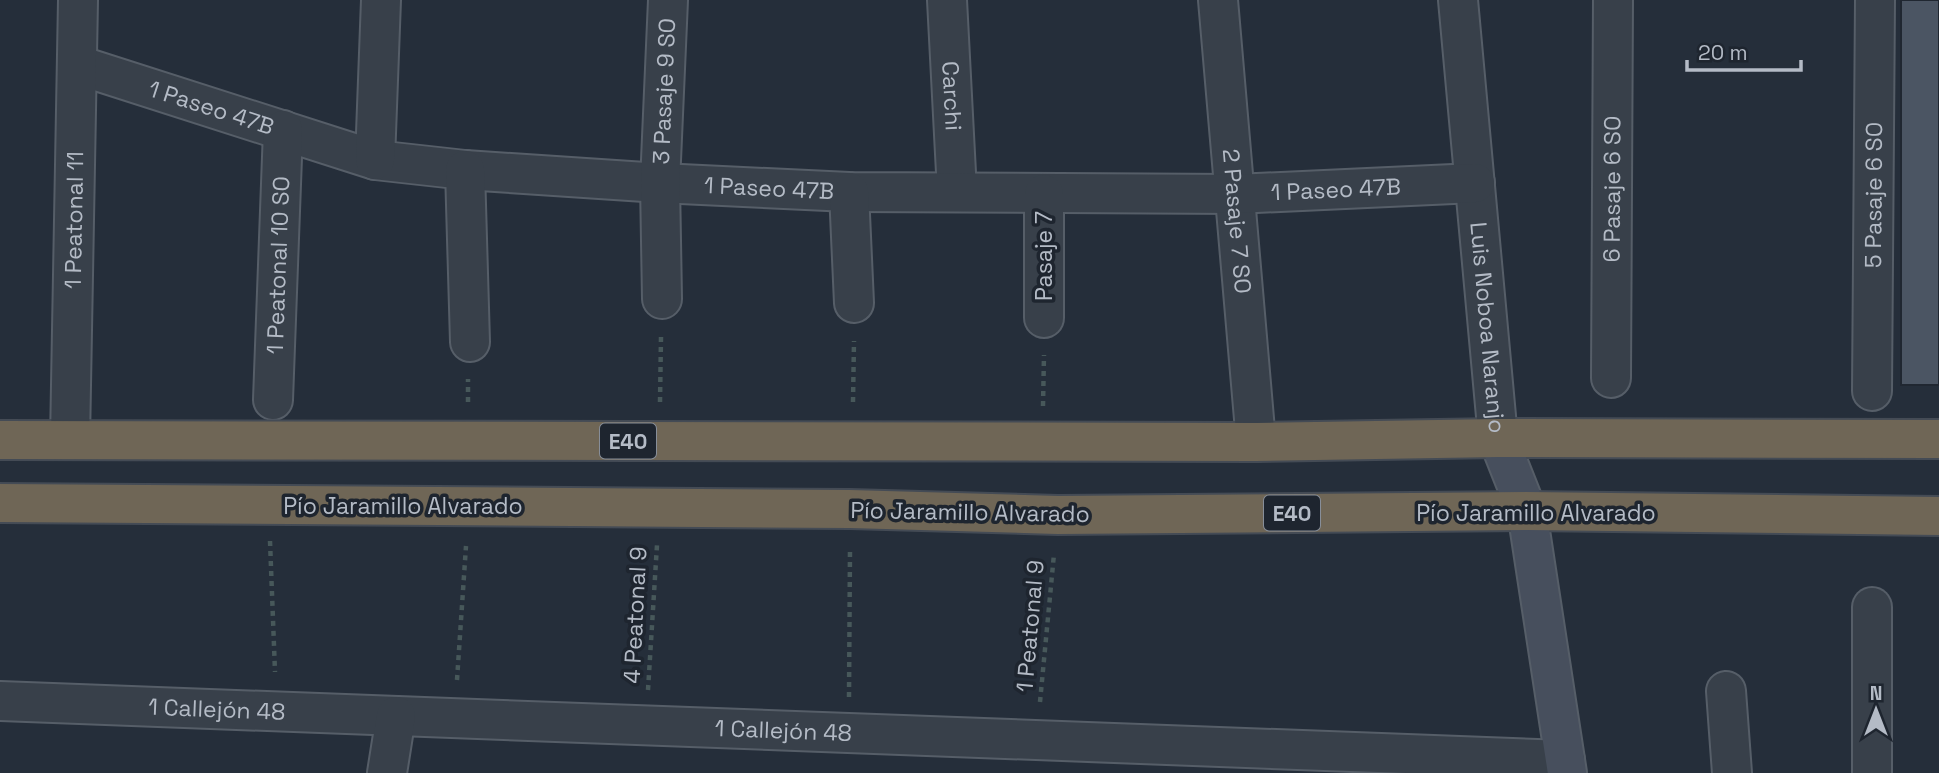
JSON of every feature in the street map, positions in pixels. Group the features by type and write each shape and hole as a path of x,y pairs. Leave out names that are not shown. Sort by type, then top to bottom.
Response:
{"highway":[{"name":"E40","path":"0,440 1256,442 1498,438 1939,439"},
{"name":"Pío Jaramillo Alvarado","path":"0,503 850,509 1058,515 1527,511 1939,516"}],"street":[{"name":"1 Peatonal 11","path":"71,440 78,0"},
{"path":"375,160 381,0"},
{"name":"3 Pasaje 9 SO","path":"662,299 660,183 668,0"},
{"name":"Carchi","path":"947,0 957,192"},
{"name":"2 Pasaje 7 SO","path":"1218,0 1256,442"},
{"name":"Luis Noboa Naranjo","path":"1458,0 1498,438 1527,511 1566,766"},
{"name":"6 Pasaje 6 SO","path":"1611,377 1613,0"},
{"name":"5 Pasaje 6 SO","path":"1872,391 1875,0"},
{"name":"1 Paseo 47B","path":"78,65 375,160 465,170 849,192 1236,194 1475,183"},
{"name":"1 Peatonal 10 SO","path":"273,400 283,130"},
{"path":"465,170 470,342"},
{"path":"849,192 854,303"},
{"name":"Pasaje 7","path":"1044,194 1044,318"},
{"path":"1872,607 1872,773"},
{"path":"1726,691 1732,773"},
{"name":"1 Callejón 48","path":"0,701 1037,740 1229,760 1566,766"},
{"path":"387,773 396,716"}],"path":[{"path":"659,442 662,299"},
{"path":"853,442 854,303"},
{"path":"1043,442 1044,318"},
{"path":"466,441 470,342"},
{"path":"269,505 276,712"},
{"path":"454,718 469,506"},
{"name":"4 Peatonal 9","path":"646,725 659,508"},
{"path":"849,733 850,509"},
{"name":"1 Peatonal 9","path":"1037,740 1058,515"}],"building":[{"path":"1901,0 1939,0 1939,385 1901,385"}]}
